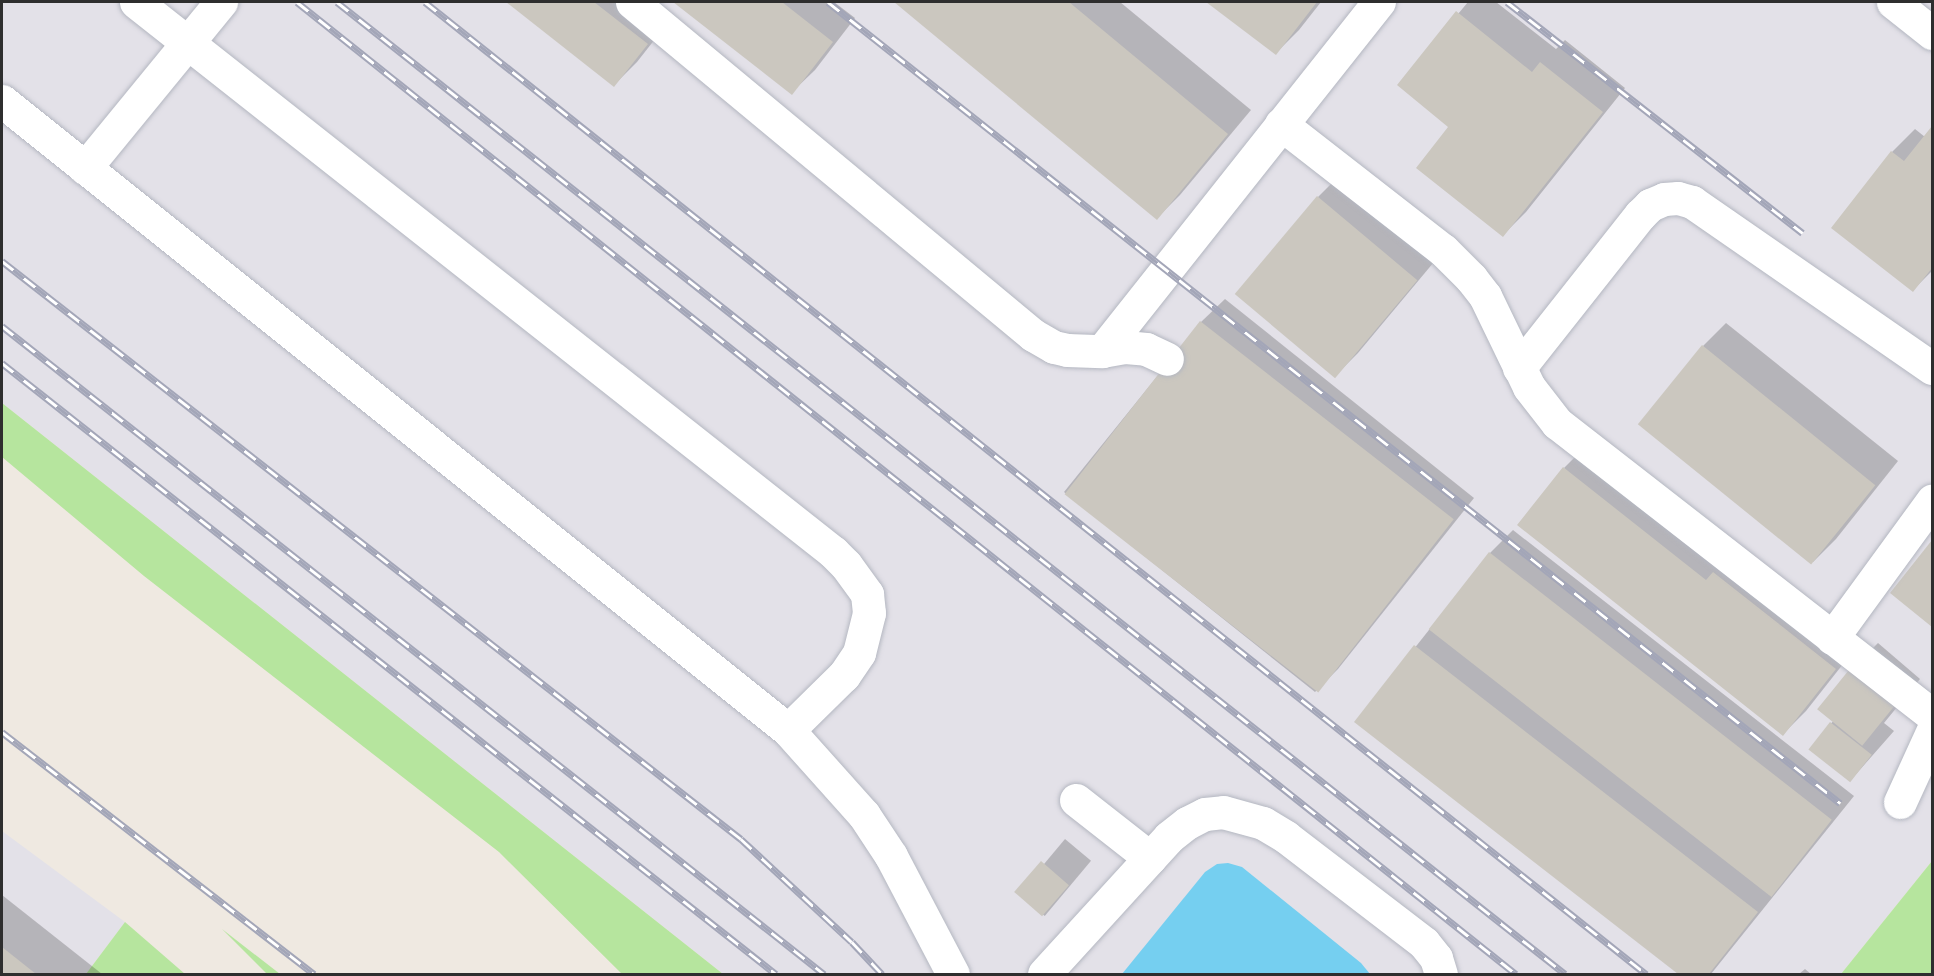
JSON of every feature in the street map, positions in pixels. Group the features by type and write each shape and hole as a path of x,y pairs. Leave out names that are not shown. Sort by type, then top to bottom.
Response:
{"lane":[{"path":"136,2 846,565 867,594 869,613 862,643 844,675 788,730"},
{"path":"85,168 221,2"},
{"path":"632,2 1033,335 1054,347 1067,350 1102,351 1125,347 1146,349 1167,359"},
{"path":"1102,351 1380,2"},
{"path":"1893,2 1932,33"},
{"path":"2,101 788,730 864,815 891,856 953,975"},
{"path":"1281,124 1443,250 1485,296 1519,368 1540,404 1584,447 1932,715"},
{"path":"1519,368 1650,205 1664,199 1678,198 1692,202 1932,368"},
{"path":"1832,638 1932,501"},
{"path":"1900,802 1932,732"},
{"path":"1076,800 1150,858"},
{"path":"1044,975 1150,858 1187,823 1205,814 1223,812 1263,823 1286,837 1424,943 1436,958 1441,975"}],"shaded area":[{"path":"2,2 1932,2 1932,861 1841,974 723,974 2,403"},
{"path":"2,831 125,922 86,974 2,974"}],"green space":[{"path":"2,403 723,974 622,974 499,852 144,576 2,457"},
{"path":"1932,861 1932,974 1841,974"},
{"path":"125,922 185,974 86,974"},
{"path":"222,929 280,974 267,974"}],"water":[{"path":"1228,863 1242,867 1361,963 1370,974 1122,974 1205,872 1217,864"}],"building":[{"path":"506,2 594,2 648,44 614,87"},
{"path":"673,2 782,2 833,42 792,95"},
{"path":"894,2 1069,2 1228,134 1157,220"},
{"path":"1206,2 1317,2 1276,55"},
{"path":"1456,11 1532,72 1540,62 1603,112 1503,237 1416,168 1448,127 1397,85"},
{"path":"1932,126 1932,268 1913,292 1831,228 1891,151 1904,161"},
{"path":"1317,196 1417,280 1335,378 1235,294"},
{"path":"1200,321 1454,519 1318,693 1065,494"},
{"path":"1702,345 1875,485 1811,565 1638,424"},
{"path":"1563,467 1706,580 1713,572 1836,669 1783,736 1517,525"},
{"path":"1932,540 1932,627 1890,593"},
{"path":"1489,552 1832,820 1771,897 1429,629"},
{"path":"1414,645 1758,912 1709,974 1678,974 1354,722"},
{"path":"1853,665 1898,702 1862,746 1817,709"},
{"path":"1830,722 1872,755 1850,782 1808,750"},
{"path":"1041,861 1069,885 1042,916 1014,892"},
{"path":"2,947 36,974 2,974"}],"railway":[{"path":"297,2 1516,974"},
{"path":"337,2 1565,974"},
{"path":"425,2 1646,974"},
{"path":"828,2 1840,803"},
{"path":"1507,2 1803,233"},
{"path":"2,261 741,839 852,942 882,974"},
{"path":"2,326 824,974"},
{"path":"2,363 776,974"},
{"path":"2,732 314,974"}]}
